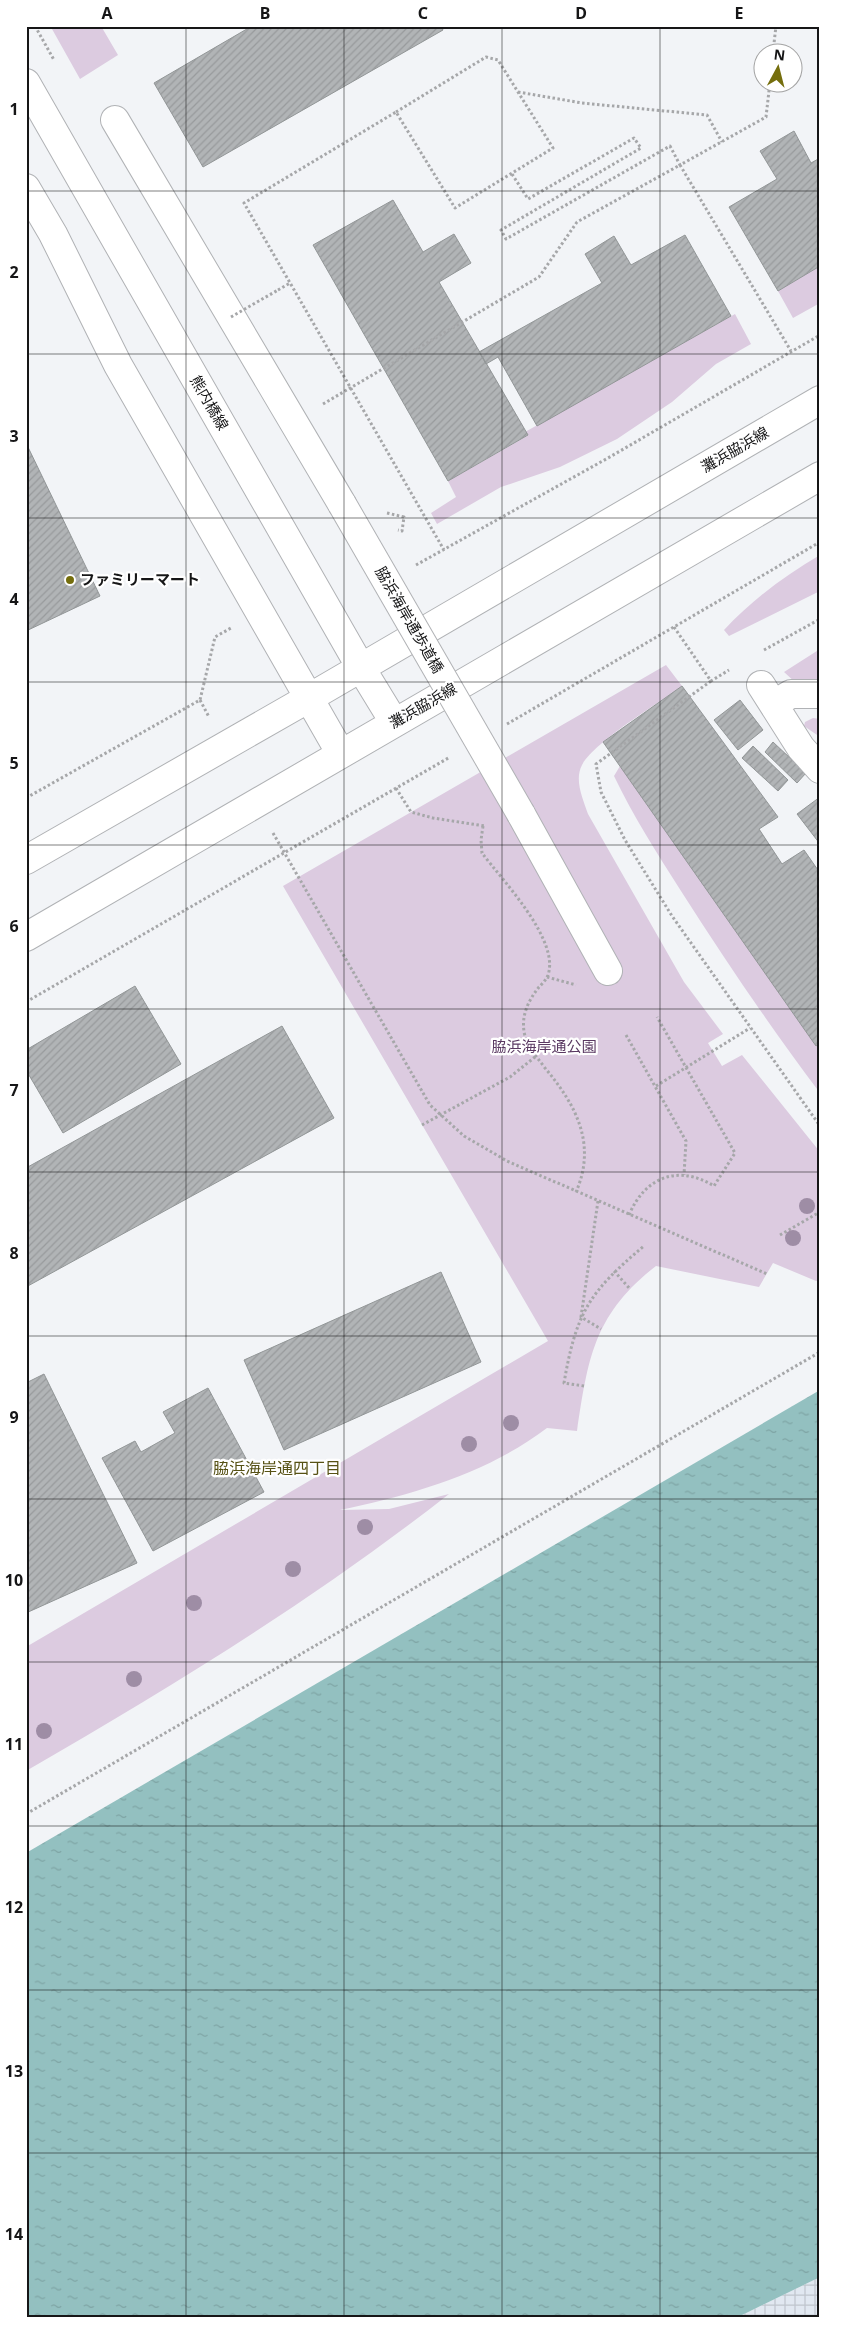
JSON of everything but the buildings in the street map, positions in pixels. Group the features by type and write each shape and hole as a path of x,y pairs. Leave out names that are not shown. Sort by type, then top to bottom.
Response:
{"street":[{"name":"熊内橋線","path":"26,82 361,668 394,722"},
{"name":"脇浜海岸通歩道橋","path":"115,120 342,504 521,814 608,971"},
{"path":"26,188 53,234 118,365 341,754"},
{"name":"灘浜脇浜線","path":"26,860 361,668 820,400"},
{"name":"灘浜脇浜線","path":"26,937 820,476"},
{"path":"768,694 820,694"},
{"path":"768,694 802,748 820,769"}],"path":[{"path":"774,42 776,26"},
{"path":"396,112 454,208 552,148 498,60 486,58 244,203 444,550"},
{"path":"518,92 591,104 706,115 722,142"},
{"path":"318,407 540,277 577,222 766,118 769,92"},
{"path":"512,174 528,199 634,138 640,148 501,230 506,239 670,146 791,351"},
{"path":"231,317 290,282"},
{"path":"254,297 259,306"},
{"path":"410,568 608,458 820,334"},
{"path":"506,724 820,542"},
{"path":"820,619 711,681 596,764 601,792 625,840 672,916 820,1126"},
{"path":"212,725 200,700 215,637 237,624"},
{"path":"674,627 711,681"},
{"path":"746,661 768,694"},
{"path":"26,798 200,700"},
{"path":"26,1002 455,754"},
{"path":"396,788 411,812 433,818 490,826"},
{"path":"484,826 481,840 482,853 542,934 549,949 551,965 547,978 528,1002 524,1018 525,1034 536,1057 571,1105 583,1132 582,1178 576,1192"},
{"path":"271,830 430,1105 464,1136 508,1161 576,1192 767,1274"},
{"path":"547,978 585,988"},
{"path":"629,1215 635,1201 646,1188 664,1178 684,1175 699,1177 714,1186 735,1153 657,1017"},
{"path":"656,1086 750,1028"},
{"path":"626,1035 686,1140 684,1175"},
{"path":"422,1125 510,1077 536,1057"},
{"path":"584,1386 564,1383 571,1345 580,1318 598,1201"},
{"path":"780,1235 820,1212"},
{"path":"580,1318 594,1294 614,1271 644,1246"},
{"path":"614,1271 630,1289"},
{"path":"580,1318 601,1328"},
{"path":"26,1814 820,1352"}],"shaded area":[{"path":"820,2277 820,2318 736,2318"}],"green space":[{"path":"53,26 101,26 118,55 80,79 52,29"},
{"path":"820,266 820,303 793,318 778,291"},
{"path":"735,314 751,344 716,364 672,402 617,439 560,467 501,487 437,524 431,513 456,497 448,481 527,436 525,432"},
{"path":"820,555 820,591 729,636 724,630 757,599 781,580"},
{"path":"820,649 820,686 796,683 784,672"},
{"name":"脇浜海岸通公園","path":"666,665 682,686 599,745 582,765 579,777 580,790 588,814 684,982 723,1034 708,1043 722,1066 742,1055 820,1152 820,1280 816,1281 773,1263 759,1287 656,1266 635,1284 619,1302 597,1339 585,1381 577,1431 547,1428 500,1458 475,1470 422,1489 340,1510 389,1509 449,1494 347,1570 242,1640 135,1707 26,1771 26,1647 548,1341 283,886"},
{"path":"813,718 820,719 820,737 804,726 805,722"},
{"path":"620,766 816,1046 820,1043 820,1093 731,968 654,848 614,776"}],"water":[{"path":"820,1390 820,2277 736,2318 26,2318 26,1853"}],"place":[{"name":"ファミリーマート","path":"70,580"}],"district":[{"name":"脇浜海岸通四丁目","path":"277,1468"}]}
